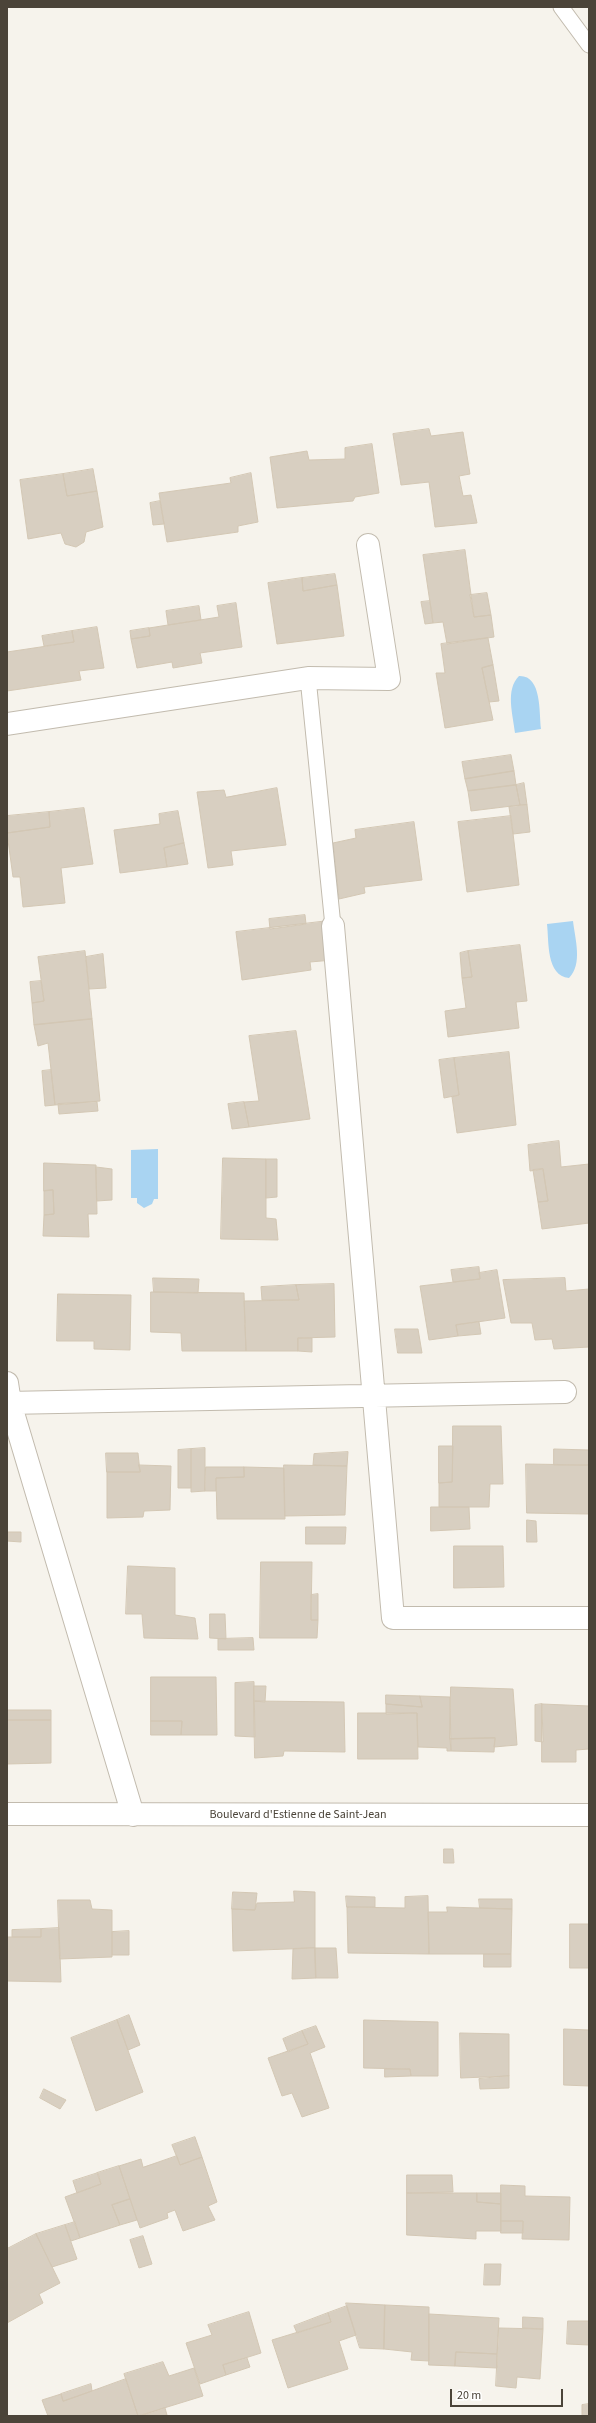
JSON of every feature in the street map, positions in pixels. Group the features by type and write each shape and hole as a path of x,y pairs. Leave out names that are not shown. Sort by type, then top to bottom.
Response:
{"street":[{"path":"7,724 308,678 389,679 368,545"},
{"path":"333,926 393,1618 589,1618"},
{"path":"133,1815 8,1397 374,1396 565,1392"},
{"name":"Boulevard d'Estienne de Saint-Jean","path":"7,1814 589,1816"}],"lane":[{"path":"561,7 589,45"},
{"path":"308,678 333,926"}],"water":[{"path":"519,676 526,677 532,681 536,688 541,729 515,733 511,695 512,688"},
{"path":"573,921 577,959 576,966 569,978 562,976 552,965 547,924"},
{"path":"158,1149 158,1199 154,1199 152,1204 144,1208 137,1203 137,1198 131,1198 131,1150"}],"building":[{"path":"429,429 431,436 463,432 470,474 459,476 463,496 471,495 477,523 435,527 429,482 401,485 393,434"},
{"path":"372,444 379,493 355,497 353,501 277,508 270,457 307,451 309,460 345,459 345,448"},
{"path":"93,469 97,491 67,496 63,474"},
{"path":"251,473 258,522 238,526 238,532 167,542 159,493 231,483 230,478"},
{"path":"63,474 67,496 97,491 103,527 86,532 84,542 76,547 65,544 61,533 28,539 20,480"},
{"path":"160,501 164,524 153,525 150,503"},
{"path":"465,550 474,617 491,615 494,637 447,644 443,622 433,623 423,555"},
{"path":"335,574 337,585 303,591 302,578"},
{"path":"302,578 303,591 337,585 344,636 277,644 268,583"},
{"path":"487,593 491,615 474,617 470,595"},
{"path":"430,601 433,623 425,624 421,602"},
{"path":"236,603 242,647 200,653 202,663 173,668 172,662 137,668 131,639 150,636 149,628 219,617 217,606"},
{"path":"199,606 201,620 168,625 166,611"},
{"path":"97,627 104,668 79,671 81,680 7,691 7,652 74,642 72,631"},
{"path":"149,628 150,636 131,639 130,631"},
{"path":"72,631 74,642 44,646 42,636"},
{"path":"488,638 493,665 482,668 493,720 445,728 436,673 445,673 441,644"},
{"path":"493,665 499,701 489,702 482,668"},
{"path":"511,755 514,771 465,779 462,762"},
{"path":"514,771 516,785 468,791 465,779"},
{"path":"524,783 527,805 520,805 516,785"},
{"path":"516,785 520,805 471,811 468,791"},
{"path":"277,788 286,845 231,851 233,865 208,868 197,792 224,790 226,797"},
{"path":"527,805 530,832 513,834 509,807"},
{"path":"84,808 93,864 61,868 65,903 23,907 20,877 13,877 7,833 50,827 49,812"},
{"path":"178,811 184,843 164,848 167,867 120,873 114,830 160,824 159,814"},
{"path":"49,812 50,827 7,833 7,816"},
{"path":"511,816 519,885 467,892 458,822"},
{"path":"414,822 422,880 364,887 365,893 339,899 333,843 356,838 355,830"},
{"path":"184,843 188,864 167,867 164,848"},
{"path":"305,915 306,924 270,929 269,919"},
{"path":"328,921 333,960 310,962 311,970 242,980 236,932"},
{"path":"520,945 527,1001 516,1002 519,1028 448,1037 445,1011 466,1008 462,978 472,977 468,951"},
{"path":"85,951 92,1019 34,1025 32,1003 44,1001 38,957"},
{"path":"468,951 472,977 462,978 460,953"},
{"path":"103,954 106,988 89,989 86,957"},
{"path":"41,981 44,1001 32,1003 30,982"},
{"path":"92,1019 100,1101 55,1105 48,1043 38,1046 34,1025"},
{"path":"296,1031 310,1119 249,1127 244,1102 259,1101 249,1036"},
{"path":"509,1052 516,1125 457,1133 452,1097 459,1095 454,1058"},
{"path":"454,1058 459,1095 444,1098 439,1060"},
{"path":"51,1070 55,1105 45,1106 42,1071"},
{"path":"97,1102 98,1111 59,1114 58,1104"},
{"path":"244,1102 249,1127 232,1129 228,1104"},
{"path":"559,1141 561,1167 589,1164 589,1223 542,1229 538,1202 548,1201 543,1169 530,1171 528,1145"},
{"path":"223,1158 266,1159 266,1218 276,1219 278,1240 221,1239"},
{"path":"266,1159 277,1159 277,1197 266,1198"},
{"path":"44,1163 96,1165 97,1214 88,1214 89,1237 43,1236 44,1215 54,1214 53,1190 44,1191"},
{"path":"96,1167 112,1169 112,1200 97,1201"},
{"path":"543,1169 548,1201 538,1202 533,1170"},
{"path":"53,1190 54,1214 44,1215 44,1191"},
{"path":"479,1267 480,1279 453,1282 451,1270"},
{"path":"497,1270 505,1318 456,1325 458,1336 429,1340 420,1286 480,1279 479,1273"},
{"path":"153,1278 199,1279 198,1293 154,1292"},
{"path":"565,1278 566,1291 589,1289 589,1347 554,1349 552,1339 535,1340 532,1323 511,1323 503,1280"},
{"path":"334,1284 335,1337 298,1338 298,1351 246,1351 244,1301 299,1300 296,1285"},
{"path":"296,1285 299,1300 262,1300 261,1287"},
{"path":"151,1292 244,1293 246,1351 182,1351 181,1333 151,1332"},
{"path":"58,1294 131,1295 130,1350 94,1349 94,1341 57,1341"},
{"path":"479,1322 481,1334 458,1336 456,1325"},
{"path":"395,1329 418,1329 422,1353 398,1353"},
{"path":"298,1338 312,1338 312,1352 298,1351"},
{"path":"453,1426 501,1426 503,1484 490,1484 489,1507 439,1507 439,1483 452,1482"},
{"path":"439,1446 453,1446 452,1482 439,1483"},
{"path":"205,1448 205,1491 191,1492 191,1449"},
{"path":"191,1449 191,1488 178,1488 178,1450"},
{"path":"554,1449 589,1450 589,1465 554,1465"},
{"path":"348,1452 347,1466 313,1465 314,1454"},
{"path":"106,1453 138,1453 140,1472 107,1472"},
{"path":"526,1464 589,1465 589,1514 527,1513"},
{"path":"139,1465 171,1466 170,1510 144,1511 143,1517 107,1518 107,1472 140,1472"},
{"path":"284,1465 347,1466 345,1515 285,1516"},
{"path":"206,1467 244,1467 244,1477 216,1478 216,1491 205,1491"},
{"path":"244,1467 284,1468 285,1519 217,1519 216,1478 244,1477"},
{"path":"431,1507 469,1507 470,1529 431,1531"},
{"path":"527,1520 536,1521 537,1542 527,1542"},
{"path":"306,1527 346,1527 345,1544 306,1544"},
{"path":"7,1532 21,1532 21,1542 7,1541"},
{"path":"454,1546 503,1546 504,1587 454,1588"},
{"path":"261,1562 312,1562 311,1620 318,1620 317,1638 260,1638"},
{"path":"128,1566 175,1568 175,1615 195,1618 198,1639 144,1638 142,1614 126,1614"},
{"path":"318,1594 318,1620 311,1620 311,1595"},
{"path":"210,1614 225,1614 226,1639 210,1638"},
{"path":"253,1638 254,1650 218,1650 218,1639"},
{"path":"151,1677 216,1677 217,1735 181,1735 182,1721 151,1721"},
{"path":"254,1682 255,1737 235,1736 235,1683"},
{"path":"254,1686 266,1686 265,1702 254,1701"},
{"path":"451,1687 513,1689 517,1745 494,1747 495,1738 450,1739"},
{"path":"386,1695 420,1696 422,1707 386,1704"},
{"path":"420,1696 450,1697 451,1751 447,1751 447,1748 418,1747 417,1713 386,1714 386,1704 422,1707"},
{"path":"254,1701 344,1702 345,1752 284,1751 283,1756 255,1758"},
{"path":"542,1704 589,1706 589,1749 576,1750 576,1762 542,1762"},
{"path":"542,1704 543,1742 535,1741 535,1705"},
{"path":"7,1710 51,1710 51,1720 7,1720"},
{"path":"358,1713 417,1713 418,1759 358,1759"},
{"path":"7,1720 51,1720 51,1763 7,1764"},
{"path":"151,1721 182,1721 181,1735 151,1735"},
{"path":"495,1738 494,1752 451,1751 450,1739"},
{"path":"444,1849 453,1849 454,1863 444,1863"},
{"path":"294,1891 315,1892 315,1948 233,1951 232,1909 255,1910 257,1903 294,1902"},
{"path":"233,1892 257,1893 255,1910 232,1909"},
{"path":"346,1896 375,1897 375,1907 347,1907"},
{"path":"428,1896 429,1954 348,1953 347,1907 405,1908 405,1897"},
{"path":"479,1899 512,1899 512,1909 480,1908"},
{"path":"58,1900 90,1900 92,1909 112,1910 112,1957 60,1959"},
{"path":"447,1907 512,1909 511,1954 429,1954 428,1912 447,1912"},
{"path":"570,1924 589,1924 589,1968 570,1968"},
{"path":"59,1928 61,1982 7,1981 7,1937 41,1937 41,1929"},
{"path":"41,1929 41,1937 12,1937 12,1930"},
{"path":"129,1931 129,1955 112,1955 112,1932"},
{"path":"315,1948 336,1948 338,1978 316,1978"},
{"path":"315,1948 316,1978 292,1979 293,1949"},
{"path":"484,1954 511,1954 511,1967 484,1967"},
{"path":"129,2015 140,2045 128,2050 117,2020"},
{"path":"117,2020 143,2092 96,2111 71,2038"},
{"path":"364,2020 438,2022 438,2076 411,2076 410,2069 364,2068"},
{"path":"316,2026 325,2047 310,2053 329,2108 302,2117 292,2093 282,2096 268,2058 308,2044 302,2031"},
{"path":"564,2029 589,2030 589,2086 564,2085"},
{"path":"302,2031 308,2044 288,2052 283,2039"},
{"path":"460,2033 509,2034 509,2076 461,2078"},
{"path":"385,2069 410,2069 411,2076 385,2077"},
{"path":"509,2076 509,2088 480,2089 479,2079"},
{"path":"44,2089 66,2100 60,2109 40,2098"},
{"path":"195,2137 202,2157 180,2165 172,2145"},
{"path":"177,2156 180,2165 202,2157 217,2202 208,2206 215,2220 183,2231 175,2210 167,2213 168,2218 140,2228 119,2166 141,2159 143,2167"},
{"path":"119,2166 130,2199 112,2205 120,2225 80,2238 65,2197 101,2184 97,2173"},
{"path":"98,2173 101,2184 77,2193 73,2181"},
{"path":"407,2175 452,2175 453,2192 407,2193"},
{"path":"501,2185 525,2186 525,2196 570,2197 569,2240 522,2239 523,2221 501,2221"},
{"path":"407,2193 477,2193 477,2202 501,2204 501,2231 476,2231 476,2239 407,2235"},
{"path":"477,2193 501,2193 501,2204 477,2202"},
{"path":"130,2199 137,2220 120,2225 112,2205"},
{"path":"501,2221 523,2221 523,2233 501,2233"},
{"path":"75,2222 80,2238 71,2241 65,2225"},
{"path":"65,2225 77,2259 52,2267 36,2234"},
{"path":"36,2234 60,2283 39,2294 43,2303 7,2323 7,2249"},
{"path":"143,2236 152,2264 139,2268 130,2240"},
{"path":"485,2264 501,2264 500,2285 484,2285"},
{"path":"346,2303 385,2305 384,2349 360,2348"},
{"path":"385,2305 429,2307 429,2361 411,2360 412,2352 384,2349"},
{"path":"347,2306 356,2335 339,2341 348,2369 288,2388 272,2340 331,2322 328,2313"},
{"path":"249,2312 261,2353 223,2365 226,2375 200,2384 186,2343 212,2335 208,2325"},
{"path":"328,2313 331,2322 297,2333 294,2326"},
{"path":"429,2314 499,2318 497,2354 456,2352 455,2366 429,2365"},
{"path":"523,2317 543,2318 543,2329 523,2328"},
{"path":"568,2321 589,2321 589,2345 567,2344"},
{"path":"499,2328 543,2329 540,2379 517,2377 516,2388 496,2386"},
{"path":"456,2352 497,2354 497,2368 455,2366"},
{"path":"247,2358 250,2367 226,2375 223,2365"},
{"path":"163,2362 169,2376 194,2368 203,2396 138,2416 124,2374"},
{"path":"126,2379 138,2416 48,2416 42,2400 61,2394 63,2401"},
{"path":"91,2384 92,2391 63,2401 61,2394"},
{"path":"589,2404 589,2416 582,2416 582,2405"},
{"path":"165,2408 167,2415 141,2416"}]}
